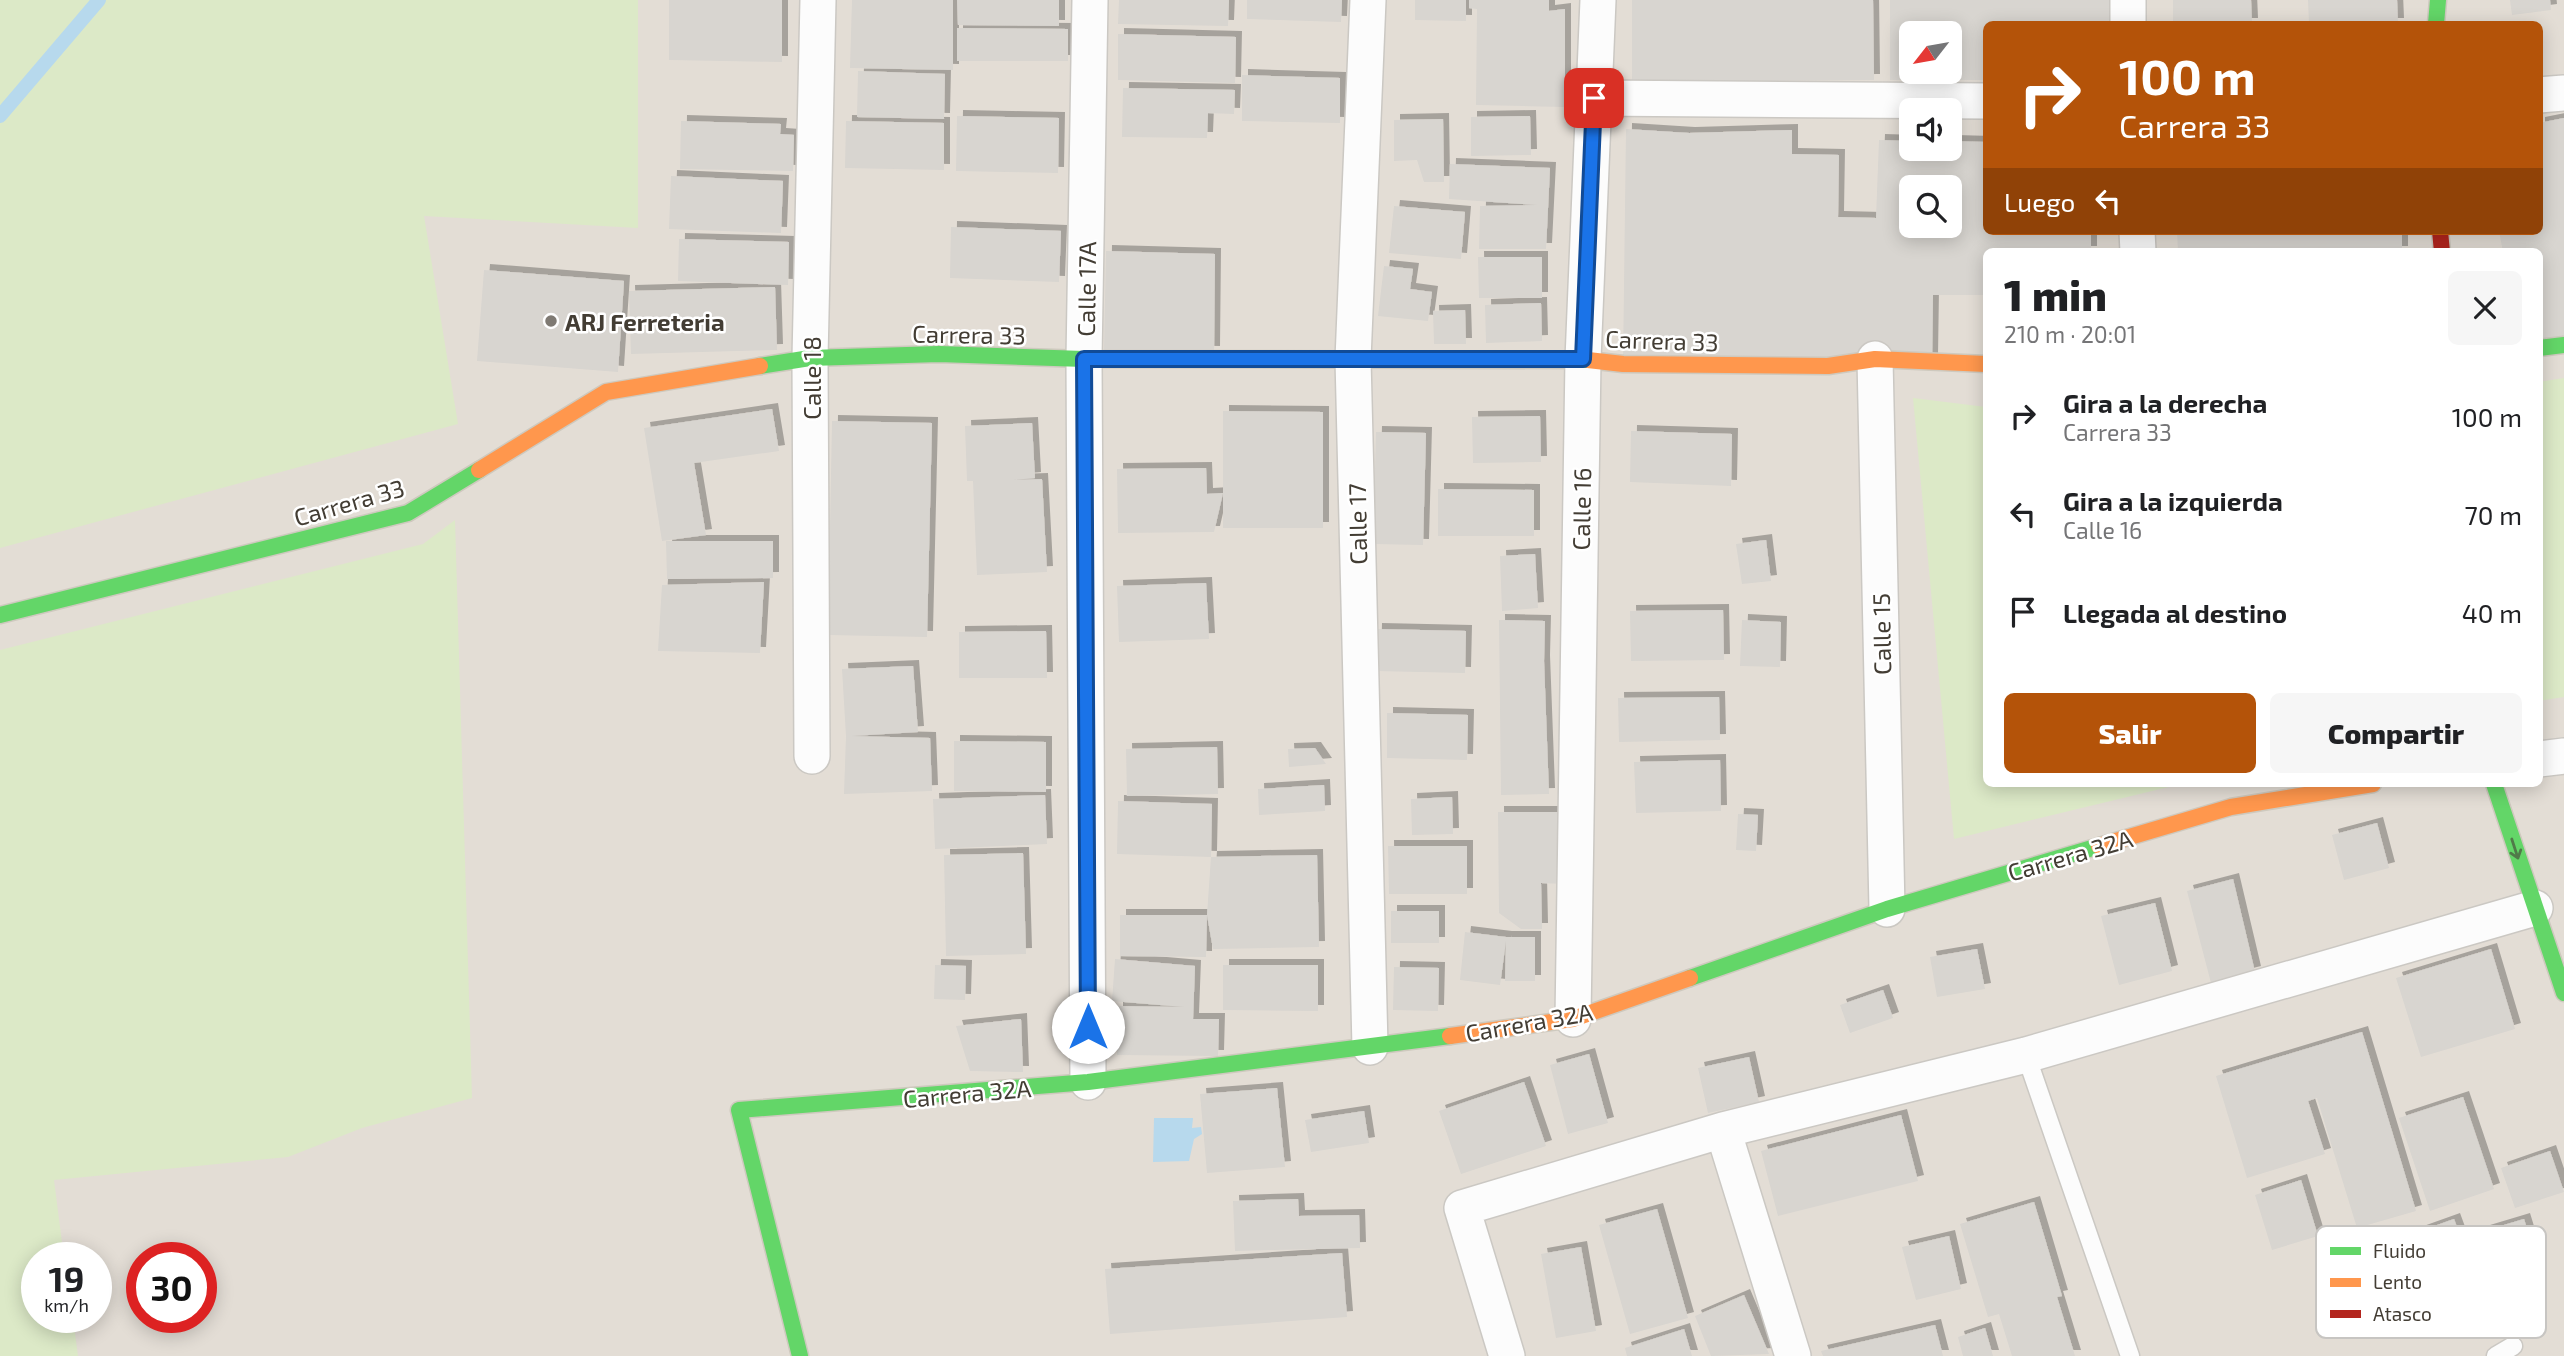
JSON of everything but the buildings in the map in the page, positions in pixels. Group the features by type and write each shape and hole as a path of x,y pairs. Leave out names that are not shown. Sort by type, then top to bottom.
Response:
{"street":[{"name":"Calle 18","path":"812,756 810,358 818,0"},
{"name":"Calle 17A","path":"1088,1083 1084,359 1090,0"},
{"name":"Calle 17","path":"1368,0 1353,359 1370,1047"},
{"name":"Calle 16","path":"1573,1019 1583,359 1598,0"},
{"path":"2128,0 2128,21"},
{"path":"2436,21 2438,0"},
{"path":"2543,95 2564,93"},
{"path":"1594,98 1983,101"},
{"path":"2543,348 2564,345"},
{"name":"Carrera 33","path":"0,615 408,513 606,392 810,358 939,354 1084,359 1583,359 1623,364 1828,366 1875,359 1983,364"},
{"name":"Calle 15","path":"1875,359 1886,909"},
{"path":"2543,759 2564,756"},
{"name":"Carrera 32A","path":"800,1356 739,1110 1088,1083 1573,1019 1886,909 2229,795 2334,787"},
{"path":"2495,787 2564,993"},
{"path":"1507,1356 1462,1208 1723,1130 2026,1055 2535,908"},
{"path":"1723,1130 1793,1356"}],"lane":[{"path":"2026,1055 2130,1356"},
{"path":"2496,1356 2513,1346"}],"shaded area":[{"path":"0,0 2564,0 2564,1356 0,1356"}],"green space":[{"path":"0,0 638,0 638,228 424,216 458,424 0,548"},
{"path":"2564,378 2564,697 2543,700 2543,381"},
{"path":"1913,398 1983,407 1983,787 2169,787 1954,839"},
{"path":"455,520 472,1098 362,1128 288,1157 54,1180 62,1242 21,1242 21,1333 75,1333 78,1356 0,1356 0,650 423,544"}],"water":[{"path":"1154,1118 1193,1118 1192,1128 1201,1127 1202,1134 1194,1139 1189,1161 1153,1162"}],"waterway":[{"path":"0,116 99,0"}],"traffic: fast":[{"path":"2436,21 2438,0"},
{"path":"2543,348 2564,345"},
{"path":"760,366 810,358 939,354 1084,359 1588,360"},
{"path":"0,615 408,513 479,470"},
{"path":"2495,787 2564,993"},
{"path":"1690,978 1887,909 2099,846"},
{"path":"800,1356 739,1110 1088,1082 1450,1036"}],"traffic: slow":[{"path":"1588,360 1623,364 1828,366 1875,359 1983,364"},
{"path":"479,470 606,392 760,366"},
{"path":"2099,846 2231,807 2354,787"},
{"path":"1450,1036 1573,1019 1690,978"}],"traffic: jam":[{"path":"2440,235 2442,248"}],"place":[{"name":"ARJ Ferreteria","path":"551,321"}],"route":[{"path":"1088,1027 1084,359 1583,359 1594,98"}]}
